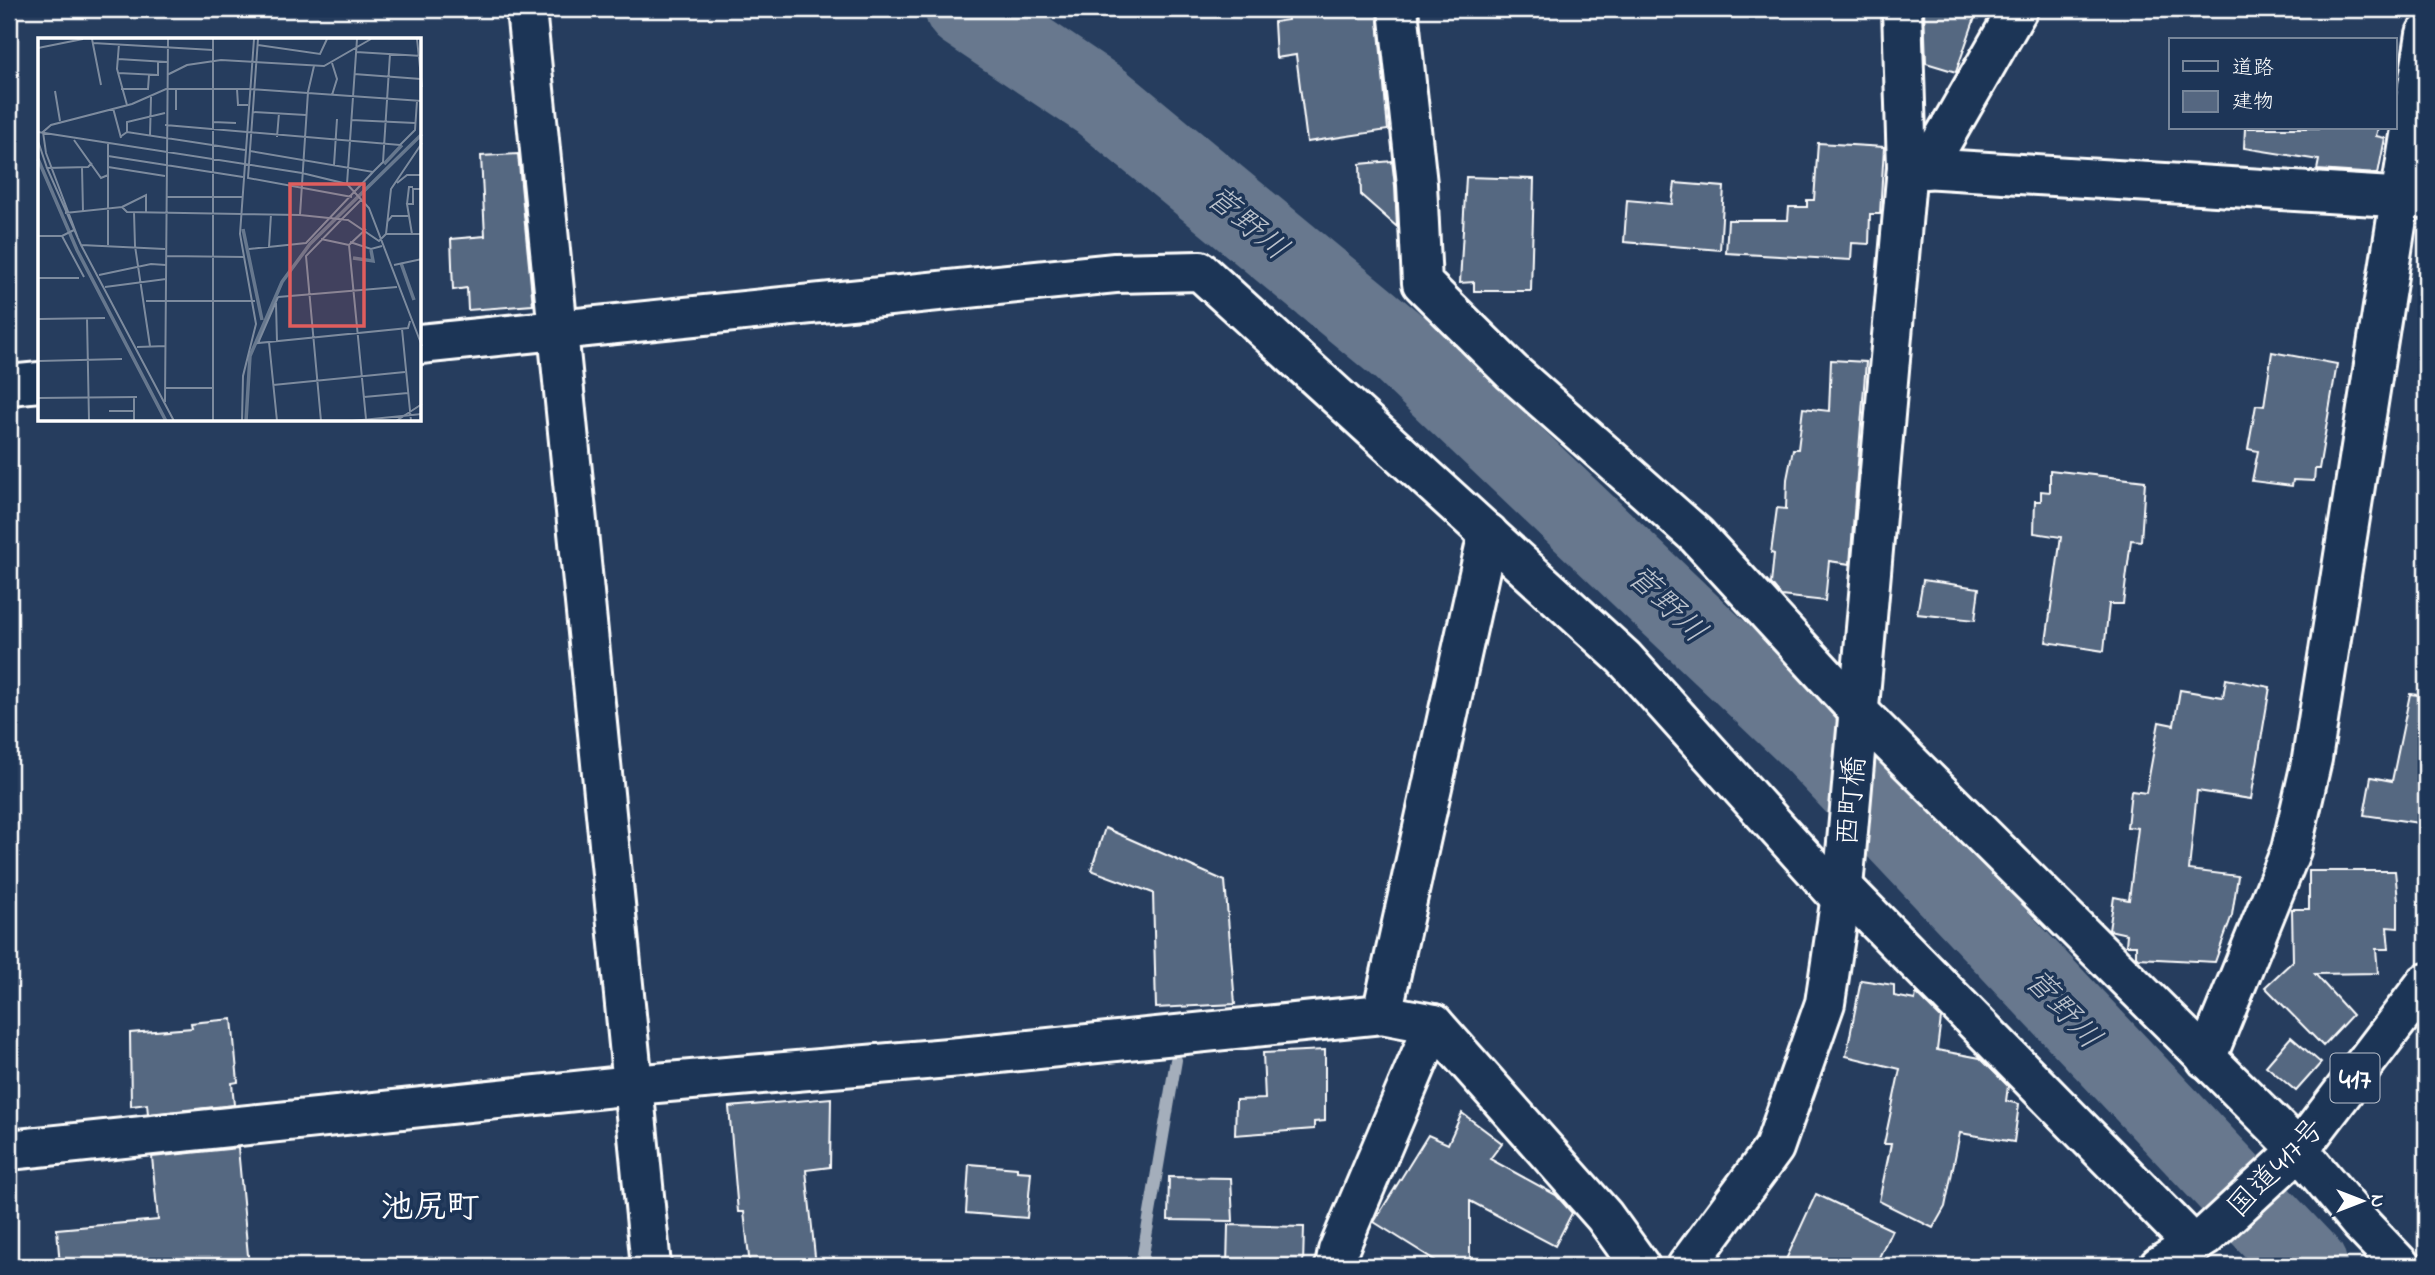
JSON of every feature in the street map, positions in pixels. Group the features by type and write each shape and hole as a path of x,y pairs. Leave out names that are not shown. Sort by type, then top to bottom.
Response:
{"main road":[{"path":"526,9 651,1266"},
{"path":"1398,9 1417,184 1422,283 1512,372 1696,535 1857,718 2206,1059 2290,1160 2360,1223 2401,1266"},
{"name":"西町橋","path":"1687,1266 1774,1148 1825,1003 1842,886 1857,718 1916,168 1902,9"},
{"path":"2018,9 1916,168 2414,199"},
{"path":"2206,1059 2291,850 2309,772 2414,199 2426,34"},
{"path":"422,344 1115,273 1200,271 1624,658 1842,886 2199,1241"},
{"path":"9,385 38,382"},
{"path":"1382,1014 1488,533"},
{"name":"国道417号","path":"2159,1266 2199,1241 2290,1160 2426,984"},
{"path":"9,1150 633,1085 960,1057 1382,1014 1434,1024 1604,1216 1640,1266"},
{"path":"1335,1266 1338,1251 1434,1024"}],"building":[{"path":"1287,9 1377,9 1388,130 1307,142 1296,55 1276,58 1274,22 1288,20"},
{"path":"1924,9 1978,9 1956,72 1926,63"},
{"path":"2245,130 2378,130 2376,136 2385,138 2378,174 2317,170 2319,160 2244,148"},
{"path":"1818,143 1884,147 1880,214 1870,214 1869,244 1852,243 1851,260 1726,253 1728,220 1788,220 1789,207 1807,207 1807,200 1814,200"},
{"path":"518,154 533,305 468,310 467,288 453,290 451,239 485,236 481,156"},
{"path":"1392,161 1397,227 1361,195 1360,164"},
{"path":"1466,177 1534,179 1531,291 1474,291 1474,282 1460,283"},
{"path":"1675,183 1724,187 1720,250 1624,242 1627,200 1672,204"},
{"path":"2272,352 2337,364 2319,469 2315,469 2314,481 2293,480 2292,486 2252,481 2258,451 2248,449 2256,405 2264,406"},
{"path":"1831,360 1866,362 1850,564 1829,561 1825,601 1781,596 1771,584 1774,554 1771,553 1777,508 1786,509 1787,479 1793,449 1798,449 1803,408 1829,411"},
{"path":"2050,470 2145,481 2141,541 2131,540 2123,604 2109,604 2104,651 2046,642 2061,537 2034,533 2035,501 2041,501 2041,491 2050,492"},
{"path":"1923,580 1979,588 1975,620 1917,614"},
{"path":"2226,679 2270,687 2251,799 2197,791 2189,870 2238,876 2232,915 2215,962 2138,958 2136,945 2126,945 2127,934 2109,930 2114,897 2129,900 2138,828 2127,827 2131,791 2146,793 2159,722 2174,725 2180,690 2223,697"},
{"path":"2410,694 2426,696 2426,824 2364,815 2371,777 2392,781"},
{"path":"1105,828 1225,881 1235,1004 1156,1008 1153,893 1091,870"},
{"path":"2309,871 2395,871 2398,900 2398,928 2387,927 2389,949 2376,949 2378,973 2315,974 2352,1015 2323,1046 2265,987 2293,961 2292,909 2309,909"},
{"path":"1861,980 1894,985 1894,996 1915,1000 1916,993 1941,1018 1937,1050 1980,1058 2008,1086 2006,1101 2019,1104 2014,1142 1960,1133 1945,1207 1933,1228 1879,1201 1891,1144 1884,1144 1900,1069 1846,1056"},
{"path":"232,1019 238,1082 232,1083 234,1105 148,1114 147,1104 131,1106 130,1033 192,1028 191,1023"},
{"path":"2291,1037 2321,1063 2296,1091 2266,1066"},
{"path":"1325,1050 1325,1121 1314,1122 1314,1129 1235,1135 1236,1100 1265,1099 1263,1053"},
{"path":"831,1098 830,1167 806,1170 816,1266 750,1266 744,1212 738,1212 729,1107"},
{"path":"1462,1113 1502,1143 1490,1159 1556,1195 1572,1213 1555,1246 1470,1201 1470,1266 1441,1264 1374,1222 1428,1135 1448,1144"},
{"path":"238,1148 249,1266 60,1266 57,1229 158,1220 152,1157"},
{"path":"969,1164 1017,1168 1017,1171 1031,1172 1027,1218 966,1213"},
{"path":"1169,1177 1231,1178 1233,1221 1168,1220"},
{"path":"1816,1194 1892,1230 1875,1266 1783,1266"},
{"path":"1228,1225 1304,1227 1303,1266 1227,1266"}],"waterway":[{"name":"菅野川","path":"964,9 1101,101 1400,348 1808,736 2308,1266"},
{"path":"1141,1266 1176,1060"}],"district":[{"name":"池尻町","path":"430,1205"}]}
